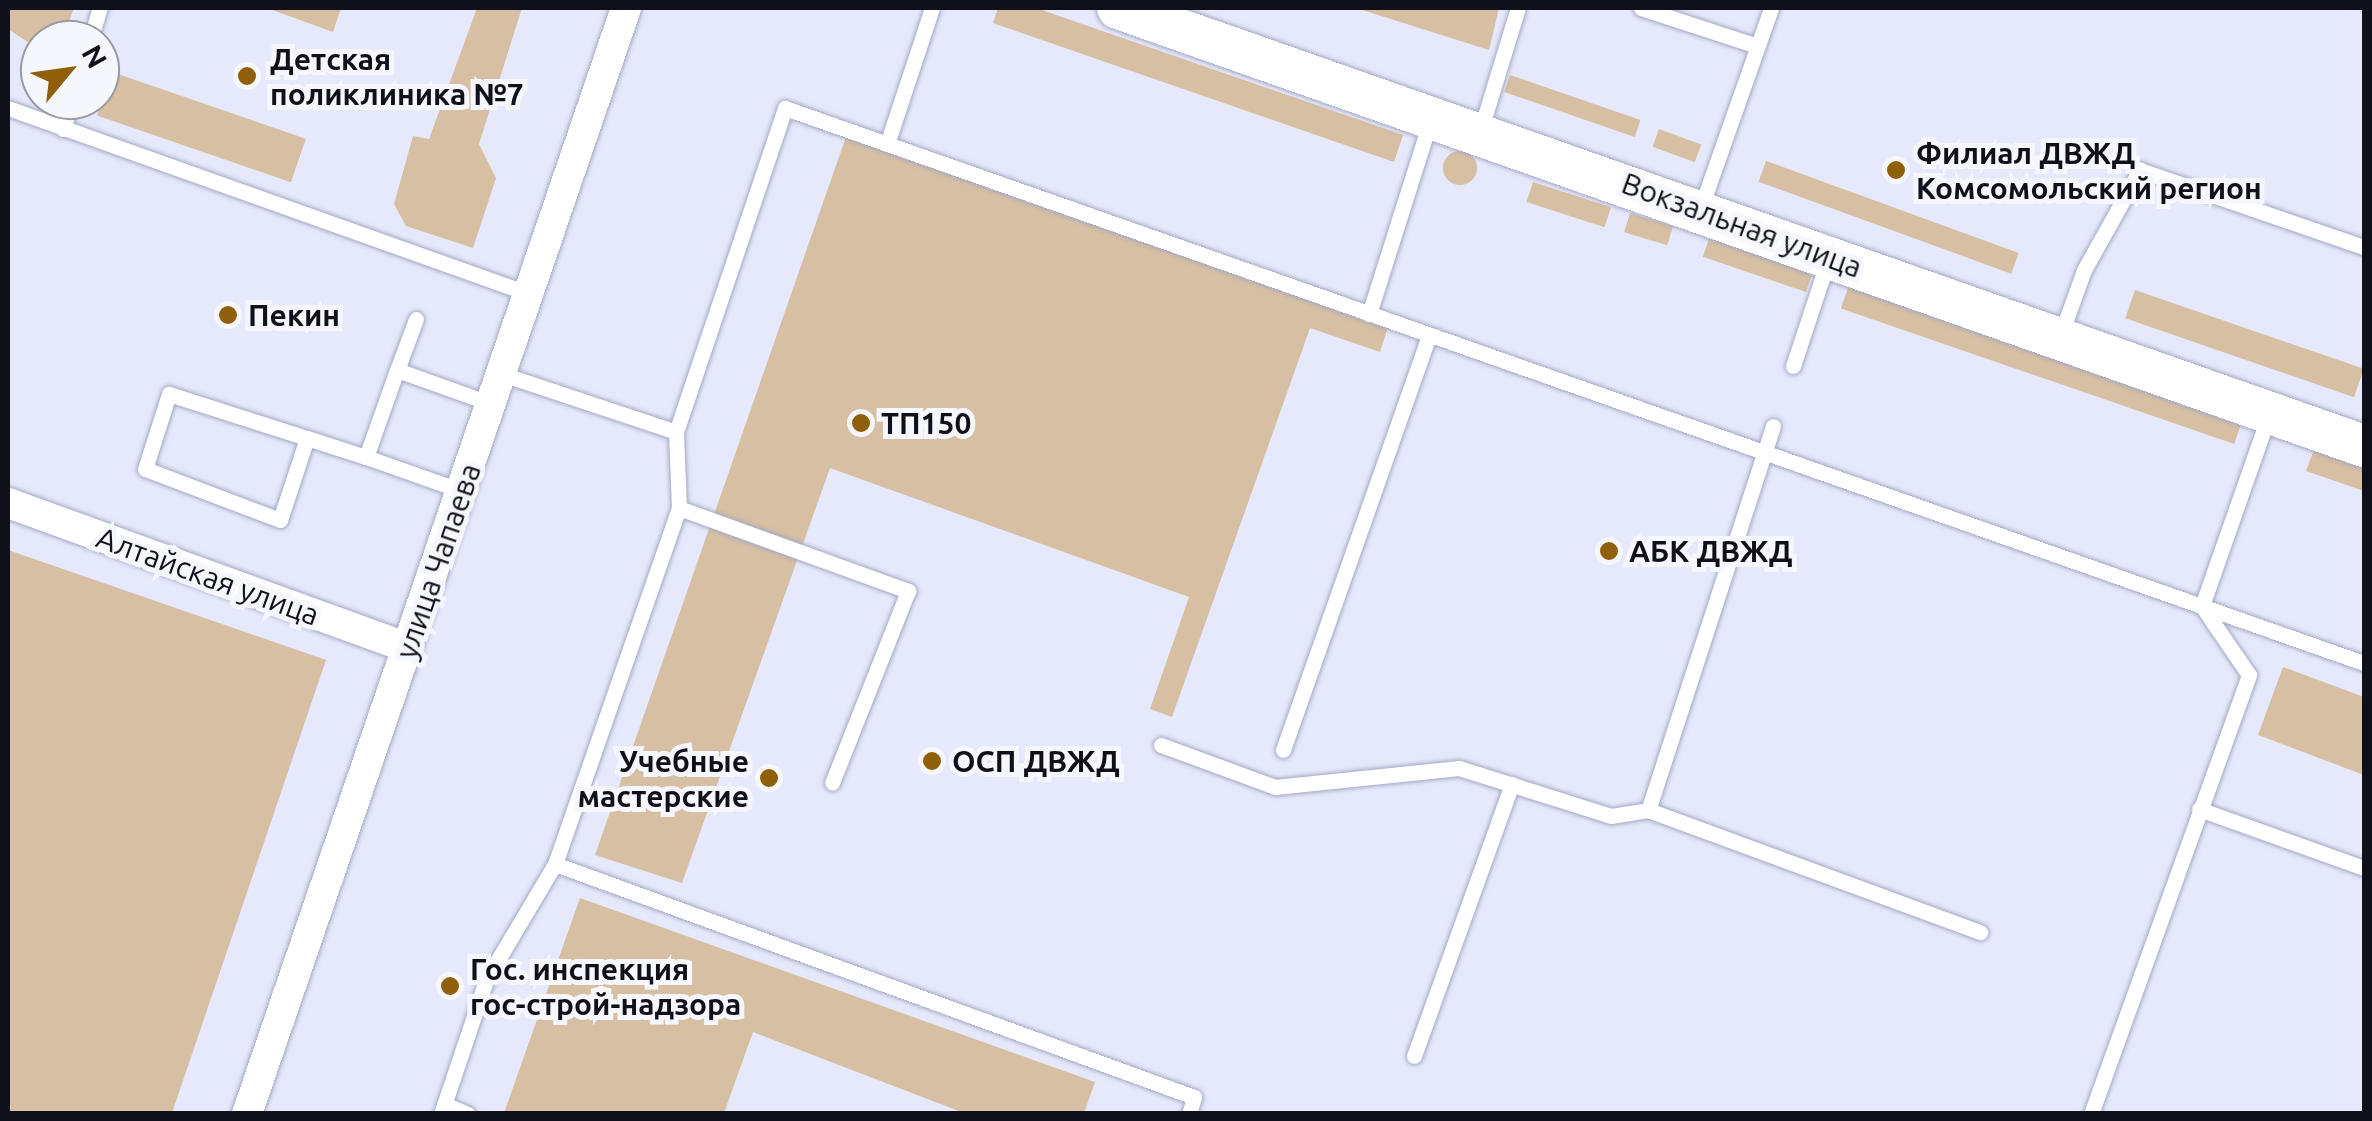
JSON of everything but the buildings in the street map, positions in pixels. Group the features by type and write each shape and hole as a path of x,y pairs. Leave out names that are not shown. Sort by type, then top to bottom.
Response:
{"main road":[{"name":"Вокзальная улица","path":"1144,12 2364,446"}],"street":[{"name":"улица Чапаева","path":"247,1114 626,8"},
{"name":"Алтайская улица","path":"8,503 408,648"}],"lane":[{"path":"886,144 932,8"},
{"path":"1480,132 1518,8"},
{"path":"1641,8 1757,46"},
{"path":"1700,210 1771,8"},
{"path":"8,108 530,294"},
{"path":"468,1114 442,1109 486,980 554,864 679,508 676,432 785,108 2364,663"},
{"path":"1369,314 1432,115"},
{"path":"63,130 66,120"},
{"path":"2060,338 2084,270 2140,170 2364,247"},
{"path":"1793,366 1829,256"},
{"path":"366,457 416,319"},
{"path":"1283,750 1429,335"},
{"path":"397,370 492,404"},
{"path":"502,374 676,432"},
{"path":"307,438 280,520 145,470 169,394 307,438 366,457 462,491"},
{"path":"2202,606 2270,412"},
{"path":"1648,810 1773,426"},
{"path":"679,508 908,590 832,783"},
{"path":"2091,1114 2249,675 2202,606"},
{"path":"1161,745 1275,787 1459,768 1611,816 1648,810 1980,932"},
{"path":"1414,1056 1512,784"},
{"path":"2199,809 2364,868"},
{"path":"554,864 1194,1098 1189,1114"}],"shaded area":[{"path":"8,8 74,8 70,20 20,20 20,37 8,29"},
{"path":"267,8 341,8 333,32"},
{"path":"477,8 522,8 479,144 496,178 473,248 406,226 394,204 413,136 429,139"},
{"path":"998,8 1036,8 1403,135 1394,162 993,23"},
{"path":"1356,8 1499,8 1489,50"},
{"path":"120,75 306,139 291,182 110,120 120,120"},
{"path":"1510,75 1640,120 1635,137 1504,92"},
{"path":"1659,129 1701,144 1695,162 1653,147"},
{"path":"847,134 1388,327 1380,352 1310,328 1172,717 1150,709 1189,597 830,468 682,883 595,855"},
{"path":"1460,151 1472,156 1477,168 1472,180 1460,185 1448,180 1443,168 1448,156"},
{"path":"1766,161 2019,253 2011,274 1758,182"},
{"path":"1533,182 1611,207 1604,227 1527,202"},
{"path":"1630,213 1673,226 1667,245 1624,232"},
{"path":"1711,233 1814,268 1806,292 1703,257"},
{"path":"1850,282 2243,417 2234,444 1841,308"},
{"path":"2135,290 2364,369 2354,397 2125,318"},
{"path":"2316,444 2364,461 2364,491 2306,471"},
{"path":"8,550 326,660 172,1113 8,1113"},
{"path":"2283,667 2364,697 2364,775 2258,735"},
{"path":"580,898 1095,1082 1084,1113 964,1113 753,1032 724,1113 504,1113"}],"place":[{"name":"Детская поликлиника №7","path":"247,76"},
{"name":"Филиал ДВЖД Комсомольский регион","path":"1896,170"},
{"name":"Пекин","path":"228,315"},
{"name":"ТП150","path":"861,423"},
{"name":"АБК ДВЖД","path":"1609,551"},
{"name":"ОСП ДВЖД","path":"932,761"},
{"name":"Учебные мастерские","path":"769,778"},
{"name":"Гос. инспекция гос-строй-надзора","path":"450,986"}]}
